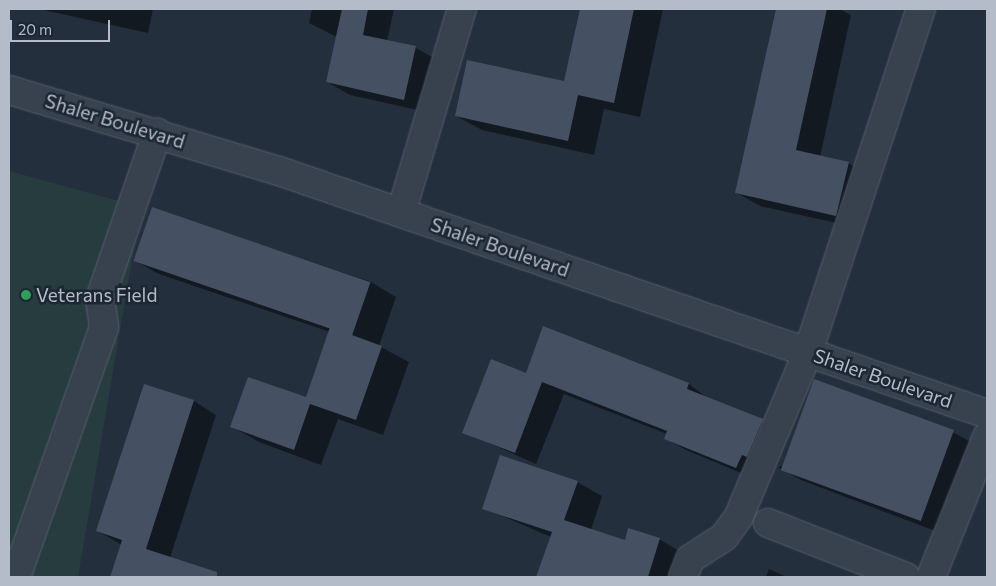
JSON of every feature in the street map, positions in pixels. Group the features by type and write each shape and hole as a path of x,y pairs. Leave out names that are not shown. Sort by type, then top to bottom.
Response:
{"street":[{"path":"401,213 462,9"},
{"path":"683,577 690,559 724,538 739,516 808,352 921,9"},
{"name":"Shaler Boulevard","path":"9,90 157,133 401,213 987,414"},
{"path":"16,577 104,327 100,299 157,133"},
{"path":"931,577 987,436"},
{"path":"768,523 906,577"}],"green space":[{"path":"9,171 141,207 78,577 9,577"}],"building":[{"path":"342,9 368,9 363,35 416,46 404,100 326,82"},
{"path":"580,9 634,9 614,103 578,95 568,141 455,116 467,60 564,81"},
{"path":"776,9 827,9 796,150 849,162 836,216 735,193"},
{"path":"152,207 370,282 352,336 133,261"},
{"path":"543,326 689,383 687,389 763,419 747,457 742,455 736,468 664,439 667,431 542,382 515,453 462,433 491,359 526,373"},
{"path":"330,327 382,346 356,420 310,404 294,450 230,427 248,377 306,397"},
{"path":"814,379 954,430 921,521 781,470"},
{"path":"144,384 194,400 146,549 217,572 217,577 110,577 122,540 96,531"},
{"path":"500,455 578,481 564,520 625,540 628,528 660,538 648,577 536,577 552,532 482,509"}],"place":[{"name":"Veterans Field","path":"26,295"}]}
